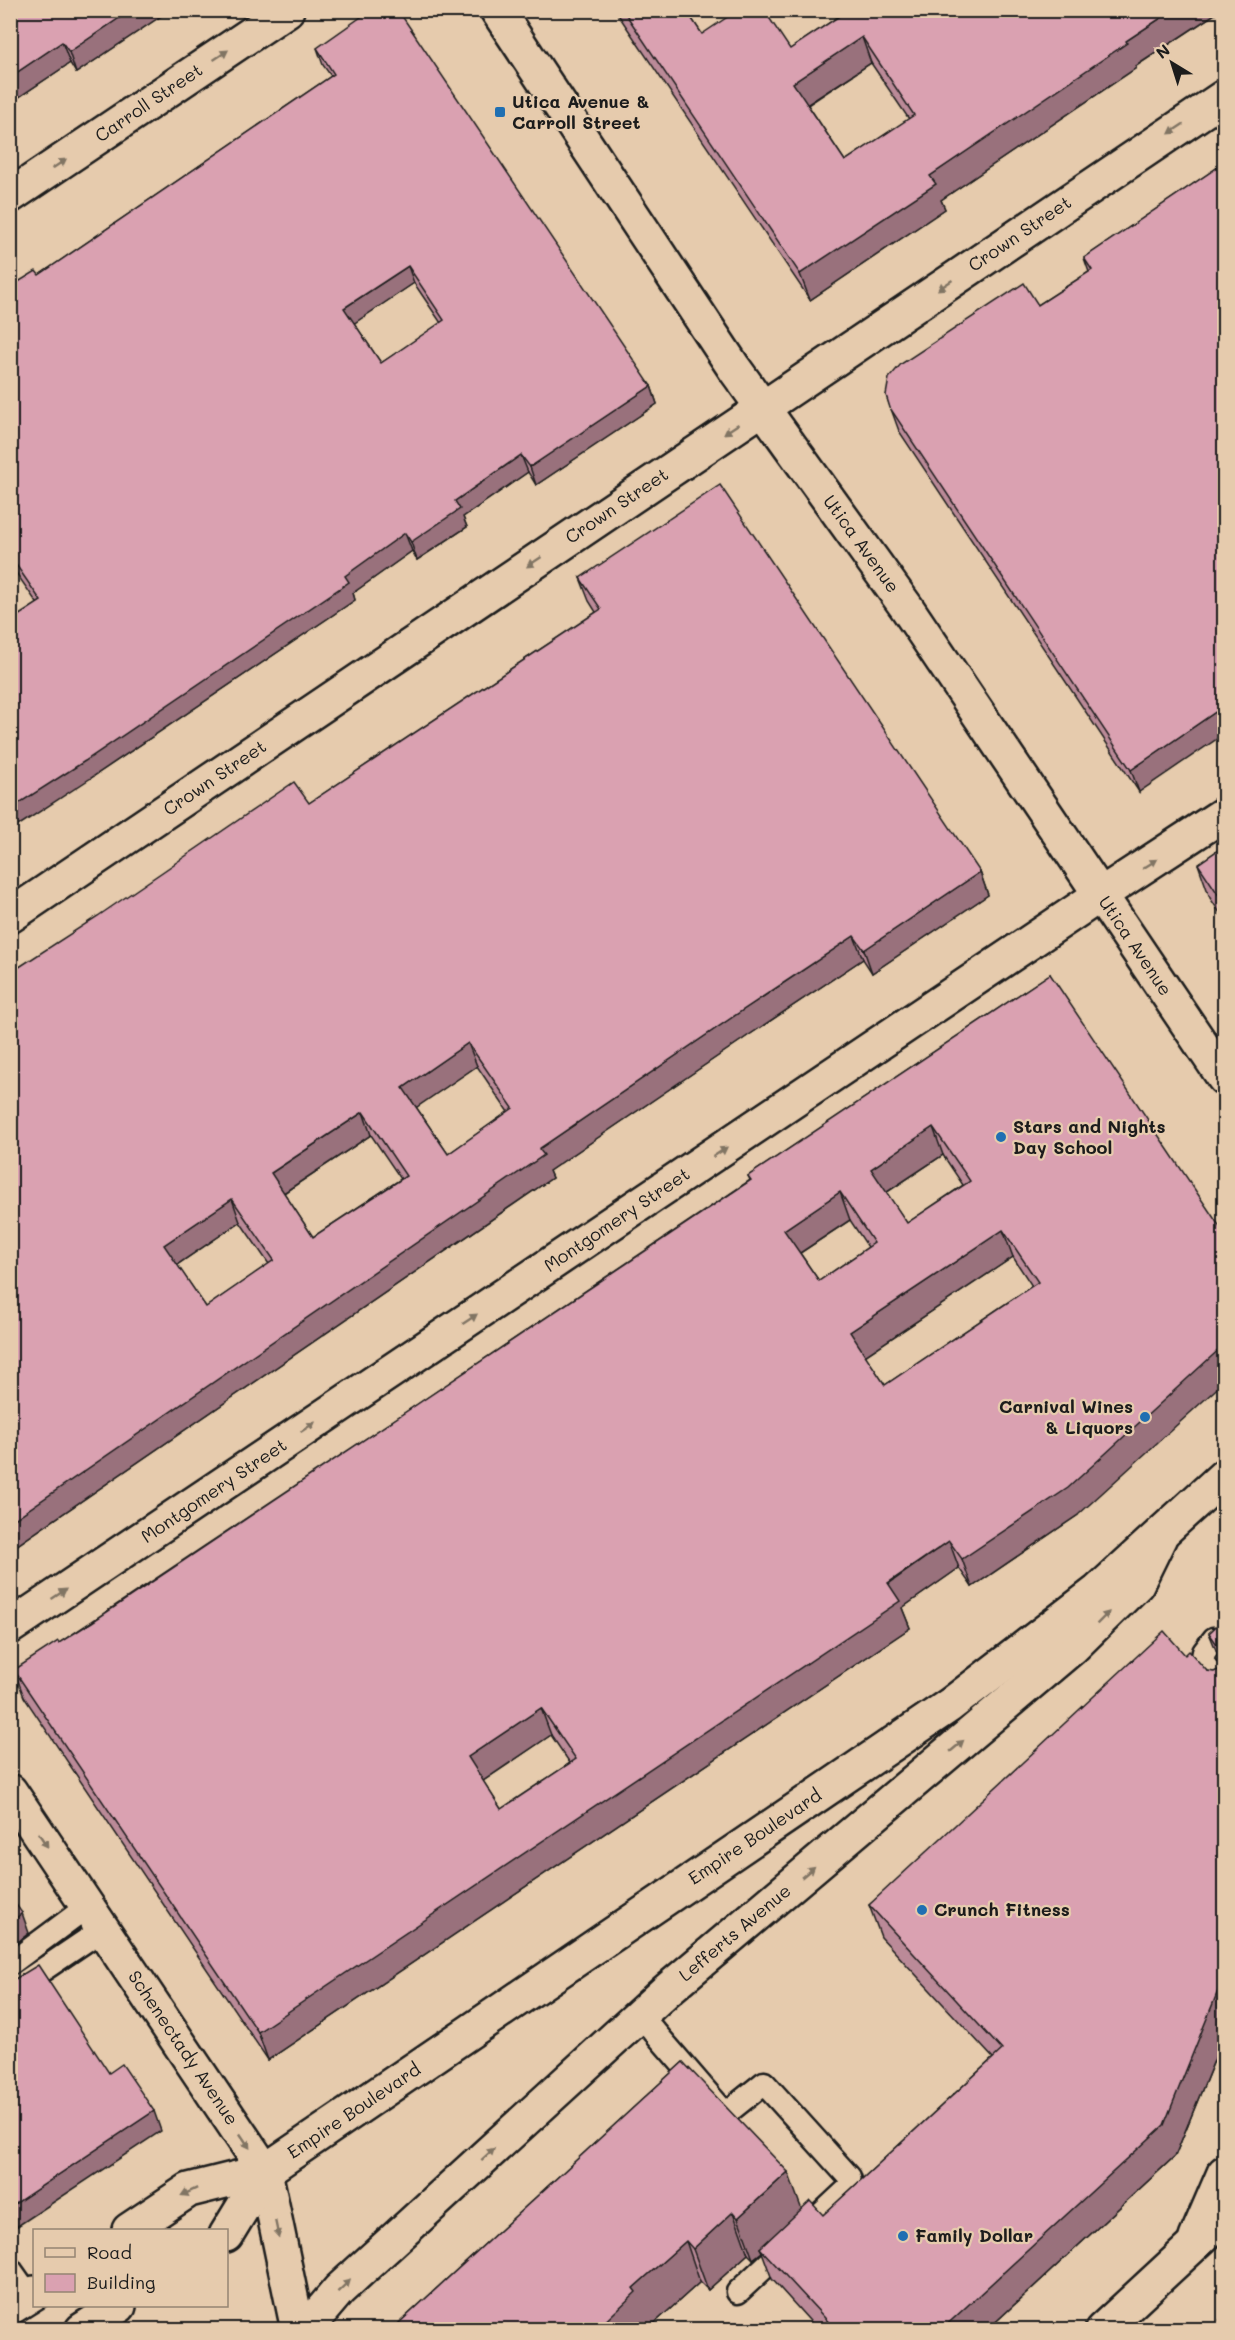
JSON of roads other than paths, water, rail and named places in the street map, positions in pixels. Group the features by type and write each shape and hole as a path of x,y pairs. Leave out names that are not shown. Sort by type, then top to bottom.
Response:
{"street":[{"name":"Carroll Street","path":"10,196 287,10"},
{"name":"Utica Avenue","path":"497,10 762,408 907,608 1224,1078"},
{"name":"Crown Street","path":"10,916 1224,97"},
{"name":"Montgomery Street","path":"10,1627 1224,814"},
{"name":"Empire Boulevard","path":"130,2229 189,2190 266,2171 950,1705 1098,1591 1160,1537 1224,1476"},
{"name":"Lefferts Avenue","path":"305,2330 339,2290 666,1991 1072,1648 1137,1584 1160,1537"},
{"name":"Schenectady Avenue","path":"10,1791 266,2171 298,2330"},
{"name":"Empire Boulevard","path":"228,2232 266,2171"},
{"path":"1192,2248 1224,2173"},
{"path":"1102,2330 1224,2217"},
{"path":"82,2330 117,2307"}],"lane":[{"path":"1214,1639 1204,1652 1202,1662 1224,1690"},
{"path":"10,1964 96,1918"},
{"path":"10,1992 96,1918"},
{"path":"640,2015 726,2113 764,2083 769,2086 849,2177 852,2184 738,2292"},
{"path":"10,2269 25,2299"}],"place":[{"name":"Utica Avenue & Carroll Street","path":"500,112"},
{"name":"Stars and Nights Day School","path":"1001,1137"},
{"name":"Carnival Wines & Liquors","path":"1145,1417"},
{"name":"Crunch Fitness","path":"922,1910"},
{"name":"Family Dollar","path":"903,2236"}]}
